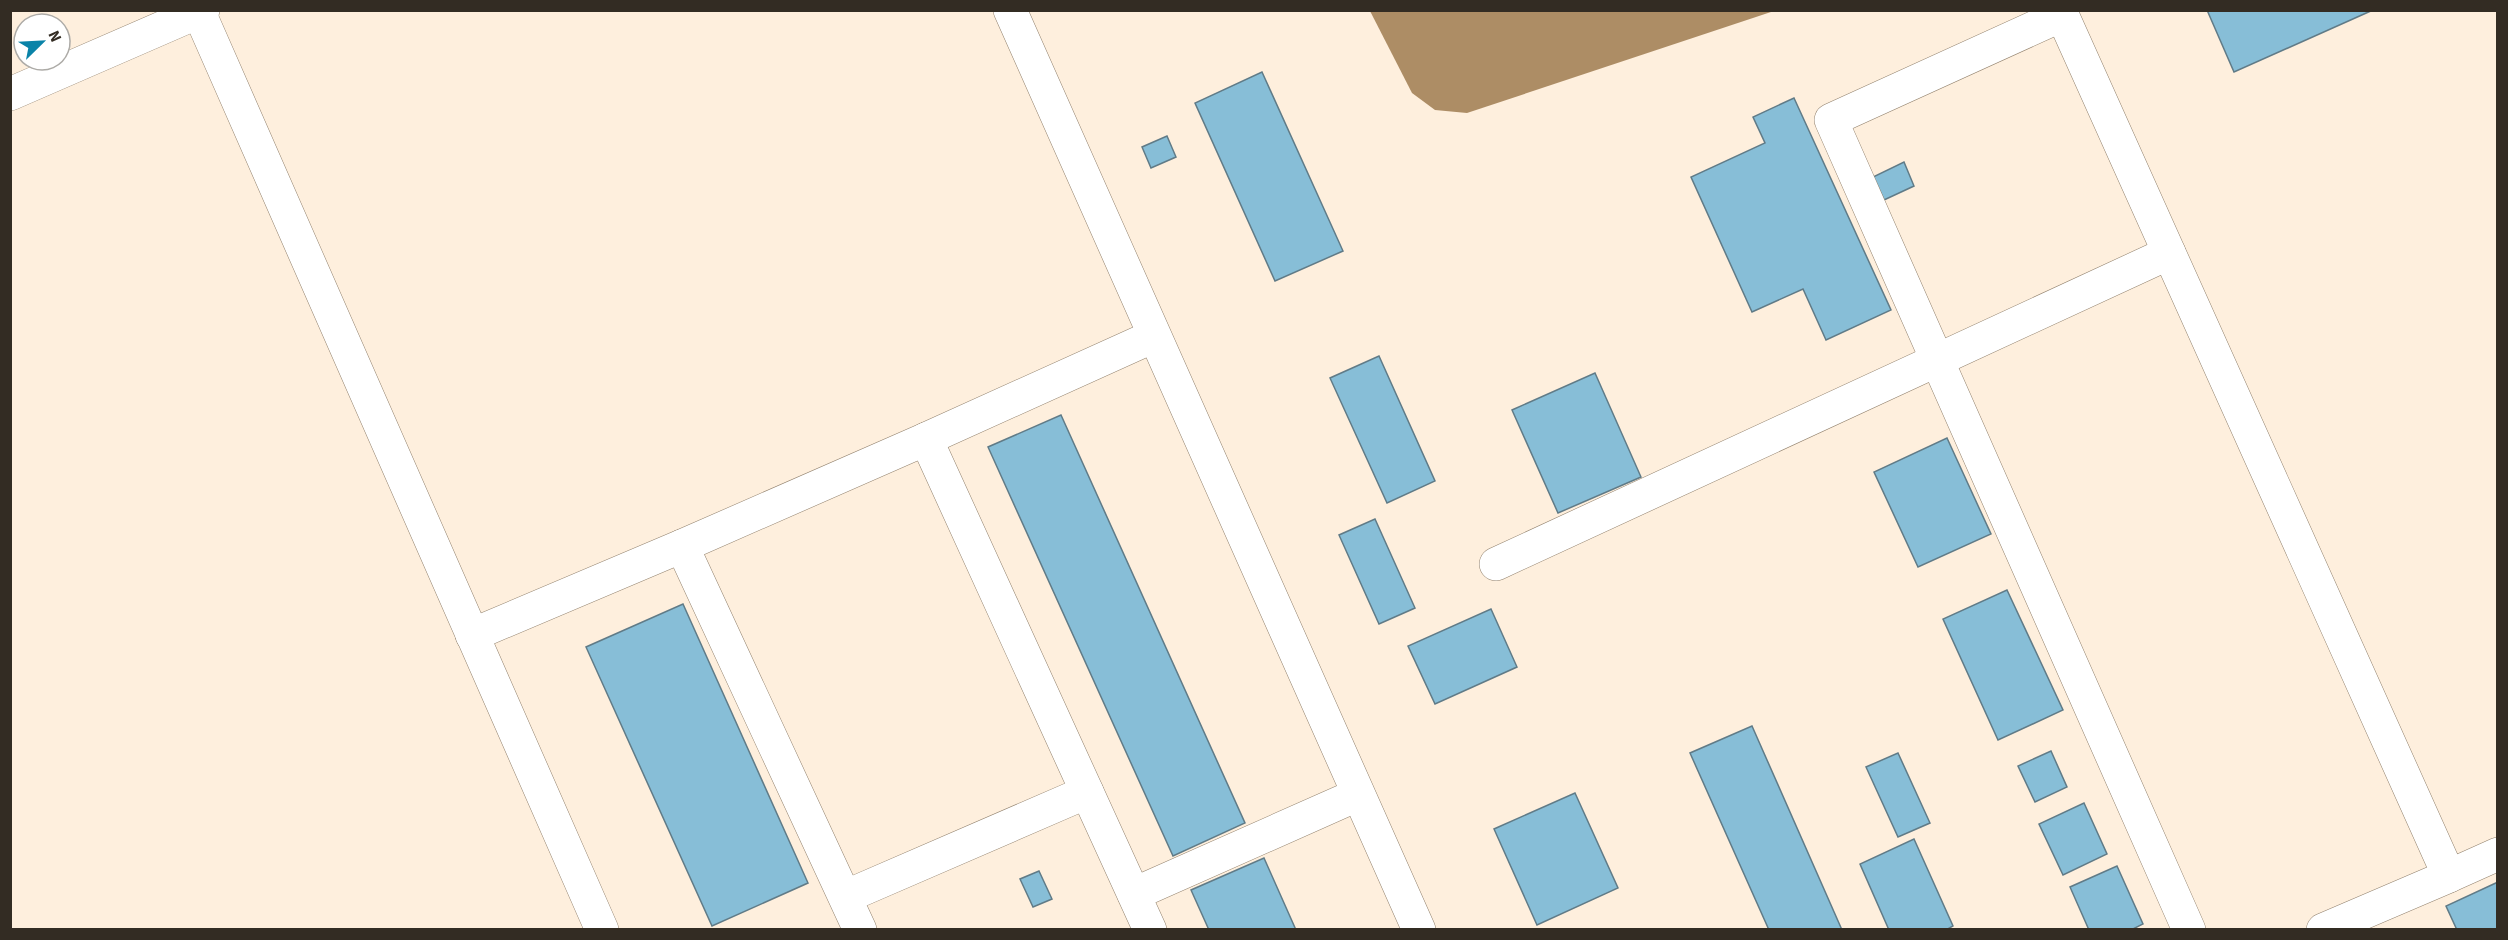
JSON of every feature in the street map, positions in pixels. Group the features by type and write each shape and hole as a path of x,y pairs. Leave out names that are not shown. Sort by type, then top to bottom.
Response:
{"street":[{"path":"1010,10 1357,795 1419,930"},
{"path":"10,94 200,11 602,930"},
{"path":"2189,930 1831,120 2061,13 2449,876"},
{"path":"1496,564 2169,253"},
{"path":"472,635 682,546 1154,336"},
{"path":"926,439 1150,930"},
{"path":"682,546 860,930"},
{"path":"846,896 1087,792"},
{"path":"1134,894 1357,795"},
{"path":"2323,930 2498,854"}],"shaded area":[{"path":"1370,11 1774,11 1467,113 1435,110 1412,93"}],"building":[{"path":"2207,10 2373,10 2234,72"},
{"path":"1262,72 1343,251 1275,281 1195,103"},
{"path":"1794,98 1891,310 1826,340 1803,289 1752,312 1691,177 1765,143 1753,117"},
{"path":"1167,136 1176,157 1151,168 1142,147"},
{"path":"1904,162 1914,186 1884,200 1873,177"},
{"path":"1379,356 1435,481 1387,503 1330,378"},
{"path":"1595,373 1641,477 1558,513 1512,410"},
{"path":"1061,415 1245,823 1173,856 988,447"},
{"path":"1947,438 1991,534 1918,567 1874,472"},
{"path":"1375,519 1415,608 1379,624 1339,535"},
{"path":"2007,590 2063,710 1998,740 1943,619"},
{"path":"683,604 808,883 712,926 586,647"},
{"path":"1491,609 1517,667 1435,704 1408,646"},
{"path":"1752,726 1842,930 1769,930 1690,753"},
{"path":"2051,751 2067,787 2035,802 2018,766"},
{"path":"1898,753 1930,823 1898,837 1866,767"},
{"path":"1575,793 1618,888 1537,925 1494,829"},
{"path":"2084,803 2107,854 2063,875 2039,824"},
{"path":"1914,839 1953,926 1946,930 1889,930 1860,864"},
{"path":"1264,858 1296,930 1209,930 1191,890"},
{"path":"2117,866 2143,924 2131,930 2089,930 2070,887"},
{"path":"1039,871 1052,899 1033,907 1020,879"},
{"path":"2498,882 2498,930 2457,930 2446,906"}]}
